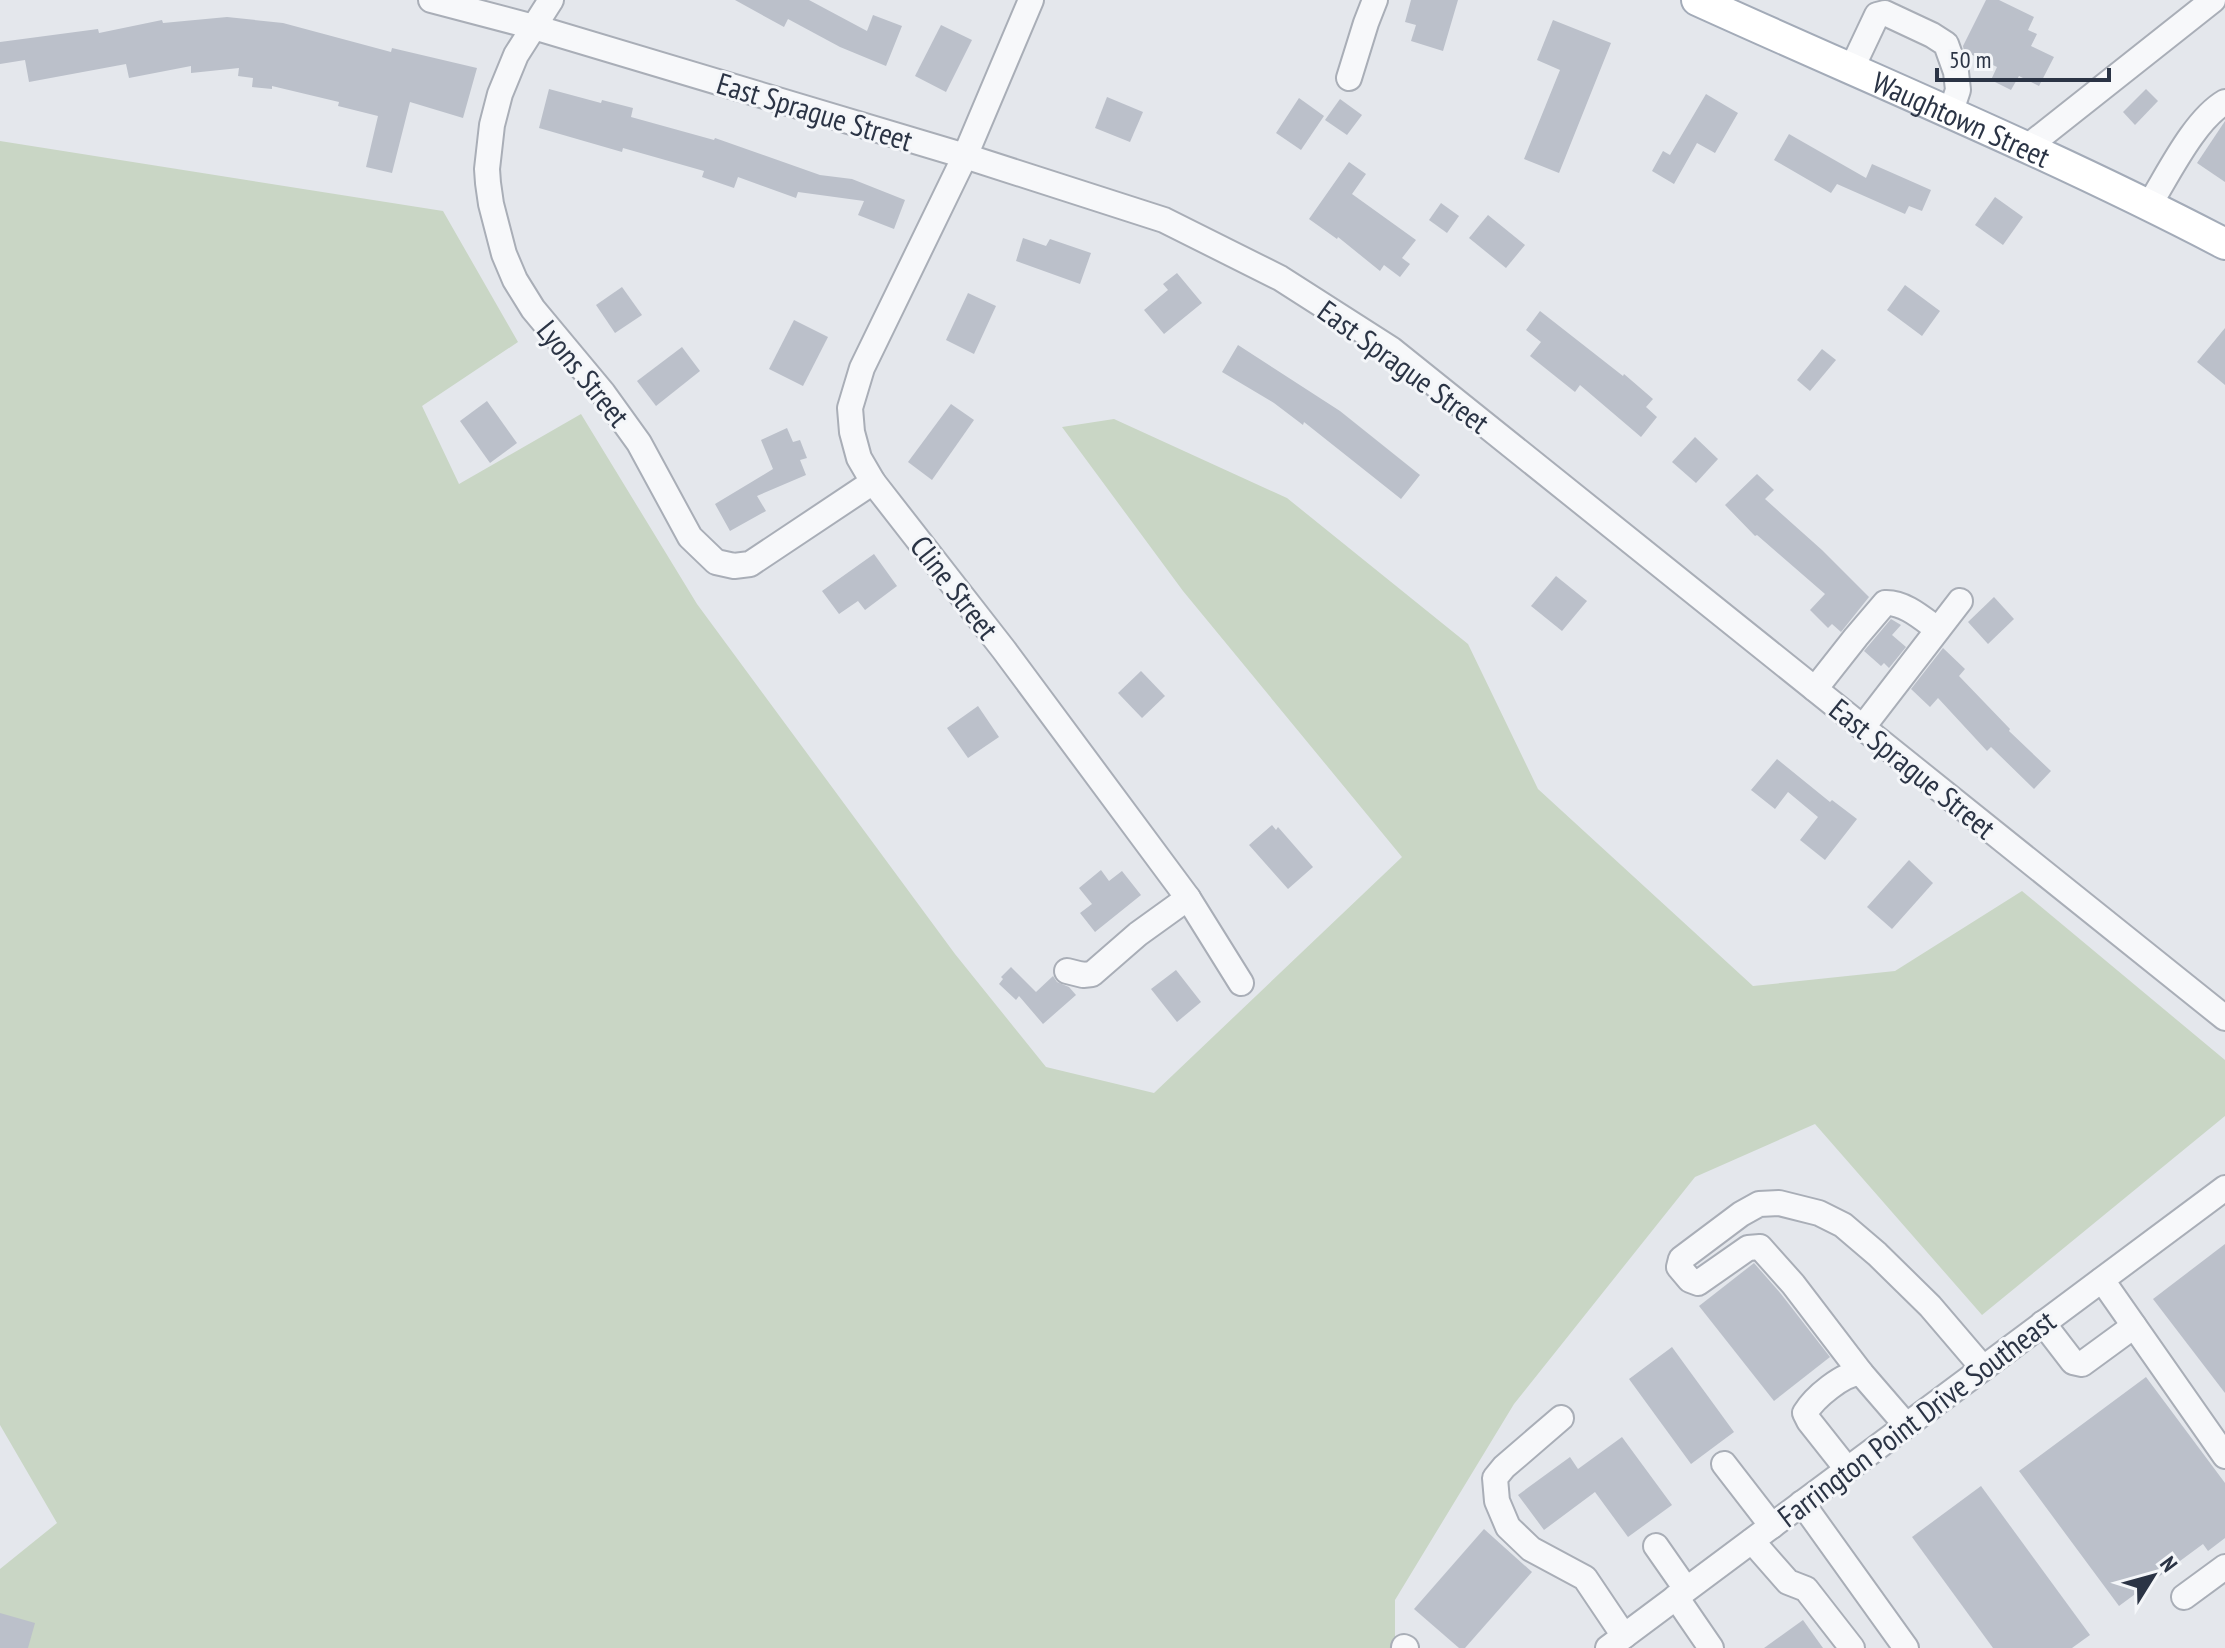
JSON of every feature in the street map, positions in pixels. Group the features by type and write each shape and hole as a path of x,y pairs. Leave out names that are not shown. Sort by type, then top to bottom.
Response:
{"main road":[{"name":"Waughtown Street","path":"1697,0 2026,148 2225,244"}],"street":[{"name":"East Sprague Street","path":"431,0 534,27 965,156 1164,220 1280,278 1391,349 2225,1018"},
{"name":"Lyons Street","path":"551,0 516,55 500,94 492,125 487,169 491,204 504,254 533,309 603,393 639,443 690,537 716,562 734,566 750,564 873,482"},
{"name":"Cline Street","path":"1031,0 965,156 862,368 850,408 852,432 859,458 873,482 1004,650 1188,898 1241,983"},
{"path":"1349,78 1375,0"},
{"path":"2026,148 2213,0"},
{"path":"1851,70 1877,15 1885,13 1946,44 1956,72 1958,90 1950,114"},
{"path":"2149,205 2199,126 2225,102"},
{"path":"1863,727 1960,601"},
{"path":"1815,689 1885,603 1895,603 1937,629"},
{"path":"1067,971 1092,974 1138,934 1188,898"},
{"name":"Farrington Point Drive Southeast","path":"1616,1642 2225,1188"},
{"path":"1906,1425 1760,1247 1748,1248 1698,1283 1690,1280 1679,1267 1681,1259 1759,1204 1779,1203 1819,1213 1843,1225 1877,1254 1930,1306 1983,1368"},
{"path":"2102,1280 2225,1456"},
{"path":"2043,1323 2073,1362 2082,1364 2134,1326"},
{"path":"1847,1469 1805,1413 1812,1402 1845,1377 1861,1373"},
{"path":"1561,1418 1495,1478 1497,1501 1508,1527 1531,1549 1585,1578 1616,1642"},
{"path":"1724,1464 1772,1526"},
{"path":"1802,1503 1906,1648"},
{"path":"1752,1541 1788,1582 1806,1589 1852,1648"},
{"path":"1656,1546 1711,1648"},
{"path":"2184,1597 2225,1567"}],"green space":[{"path":"0,141 443,211 518,342 422,406 459,484 581,414 697,604 955,954 1046,1067 1154,1093 1402,857 1183,591 1062,427 1114,419 1287,498 1468,644 1538,789 1753,986 1895,971 2022,891 2225,1060 2225,1116 1982,1315 1815,1124 1695,1177 1514,1404 1395,1600 1395,1648 0,1648 0,1569 57,1523 0,1425"}],"building":[{"path":"735,0 809,0 867,31 873,15 902,26 886,66 840,47 788,19 784,27"},
{"path":"1411,0 1458,0 1443,51 1411,41 1416,25 1405,22"},
{"path":"1986,0 1999,0 2034,17 2028,30 2037,34 2031,46 2054,57 2039,86 2019,76 2011,90 1991,80 1997,67 1964,51 1963,46"},
{"path":"227,17 283,23 391,52 392,48 477,68 463,118 410,102 392,173 366,167 378,116 338,106 339,102 272,86 272,89 252,87 253,78 238,76 239,68 191,73 191,66 129,78 126,64 29,82 25,60 0,64 0,42 98,29 99,33 162,20 163,23"},
{"path":"1553,20 1611,43 1559,173 1524,159 1560,70 1537,60"},
{"path":"941,25 972,40 946,92 915,76"},
{"path":"549,89 633,108 631,117 715,138 820,175 852,179 905,200 894,229 858,215 864,201 798,192 796,198 738,177 734,188 702,177 704,171 539,128"},
{"path":"2146,89 2158,101 2135,125 2123,112"},
{"path":"1706,94 1738,113 1715,153 1697,143 1674,184 1652,171 1663,151 1670,155"},
{"path":"1107,97 1143,112 1130,142 1095,128"},
{"path":"1299,98 1324,116 1301,150 1276,133"},
{"path":"1340,99 1362,115 1347,135 1325,120"},
{"path":"2225,121 2225,182 2197,163"},
{"path":"1789,134 1866,178 1872,164 1931,190 1922,211 1909,206 1905,214 1837,184 1831,193 1774,160"},
{"path":"1349,162 1366,174 1352,194 1416,240 1402,258 1410,264 1400,277 1384,265 1380,271 1338,237 1309,219"},
{"path":"1995,197 2023,217 2003,245 1975,225"},
{"path":"1441,203 1459,216 1447,233 1429,220"},
{"path":"1488,215 1525,245 1506,268 1469,238"},
{"path":"1023,238 1046,246 1050,239 1091,253 1080,284 1016,261"},
{"path":"1177,273 1202,303 1164,334 1144,310 1168,290 1163,284"},
{"path":"1905,285 1940,311 1922,336 1887,310"},
{"path":"622,287 642,315 615,333 596,305"},
{"path":"968,293 996,306 974,354 946,340"},
{"path":"1540,311 1653,399 1646,407 1657,417 1641,437 1580,385 1575,392 1530,356 1541,342 1526,330"},
{"path":"794,320 828,337 803,386 769,369"},
{"path":"2225,328 2225,385 2197,362"},
{"path":"1238,345 1340,411 1420,475 1401,499 1304,422 1303,425 1274,403 1222,372"},
{"path":"682,347 700,371 656,406 637,381"},
{"path":"1822,349 1836,360 1810,391 1797,380"},
{"path":"487,401 517,443 490,463 460,421"},
{"path":"951,404 974,420 932,480 908,462"},
{"path":"787,428 793,442 800,440 807,458 800,460 806,475 757,496 766,511 730,531 715,504 773,469 761,440"},
{"path":"1695,437 1718,459 1696,483 1672,462"},
{"path":"1757,474 1774,490 1765,499 1869,597 1841,632 1832,624 1828,628 1810,610 1825,594 1755,536 1725,505"},
{"path":"874,554 897,586 865,610 858,601 839,614 822,591"},
{"path":"1556,576 1587,601 1562,631 1531,606"},
{"path":"1994,597 2014,619 1988,644 1968,622"},
{"path":"1891,619 1901,625 1892,635 1906,647 1889,668 1884,663 1881,666 1864,651"},
{"path":"1943,648 1965,669 1959,676 2051,771 2034,789 1991,747 1987,751 1938,698 1930,707 1911,689"},
{"path":"1141,671 1165,696 1142,718 1118,693"},
{"path":"978,706 999,737 968,758 947,728"},
{"path":"1777,759 1830,802 1832,800 1857,819 1825,860 1800,840 1818,817 1788,792 1775,809 1751,790"},
{"path":"1272,825 1276,830 1278,827 1313,867 1288,889 1249,845"},
{"path":"1909,860 1933,883 1892,929 1867,907"},
{"path":"1101,870 1109,881 1122,871 1141,895 1095,932 1080,913 1092,904 1079,888"},
{"path":"1011,967 1036,992 1053,976 1076,995 1043,1024 1019,996 1016,1000 999,984 1003,979 1001,977"},
{"path":"1176,970 1201,1002 1177,1022 1151,989"},
{"path":"2225,1244 2225,1393 2153,1299"},
{"path":"1754,1263 1830,1357 1774,1401 1699,1306"},
{"path":"1672,1347 1734,1432 1691,1464 1629,1379"},
{"path":"2146,1377 2225,1483 2225,1538 2208,1551 2203,1544 2119,1606 2019,1471"},
{"path":"1622,1437 1672,1505 1628,1537 1595,1492 1544,1530 1518,1495 1570,1457 1578,1469"},
{"path":"1981,1486 2090,1635 2072,1648 1993,1648 1912,1537"},
{"path":"1484,1529 1532,1572 1465,1648 1459,1648 1414,1609"},
{"path":"0,1613 35,1623 28,1648 0,1648"},
{"path":"1803,1620 1823,1648 1764,1648"}]}
